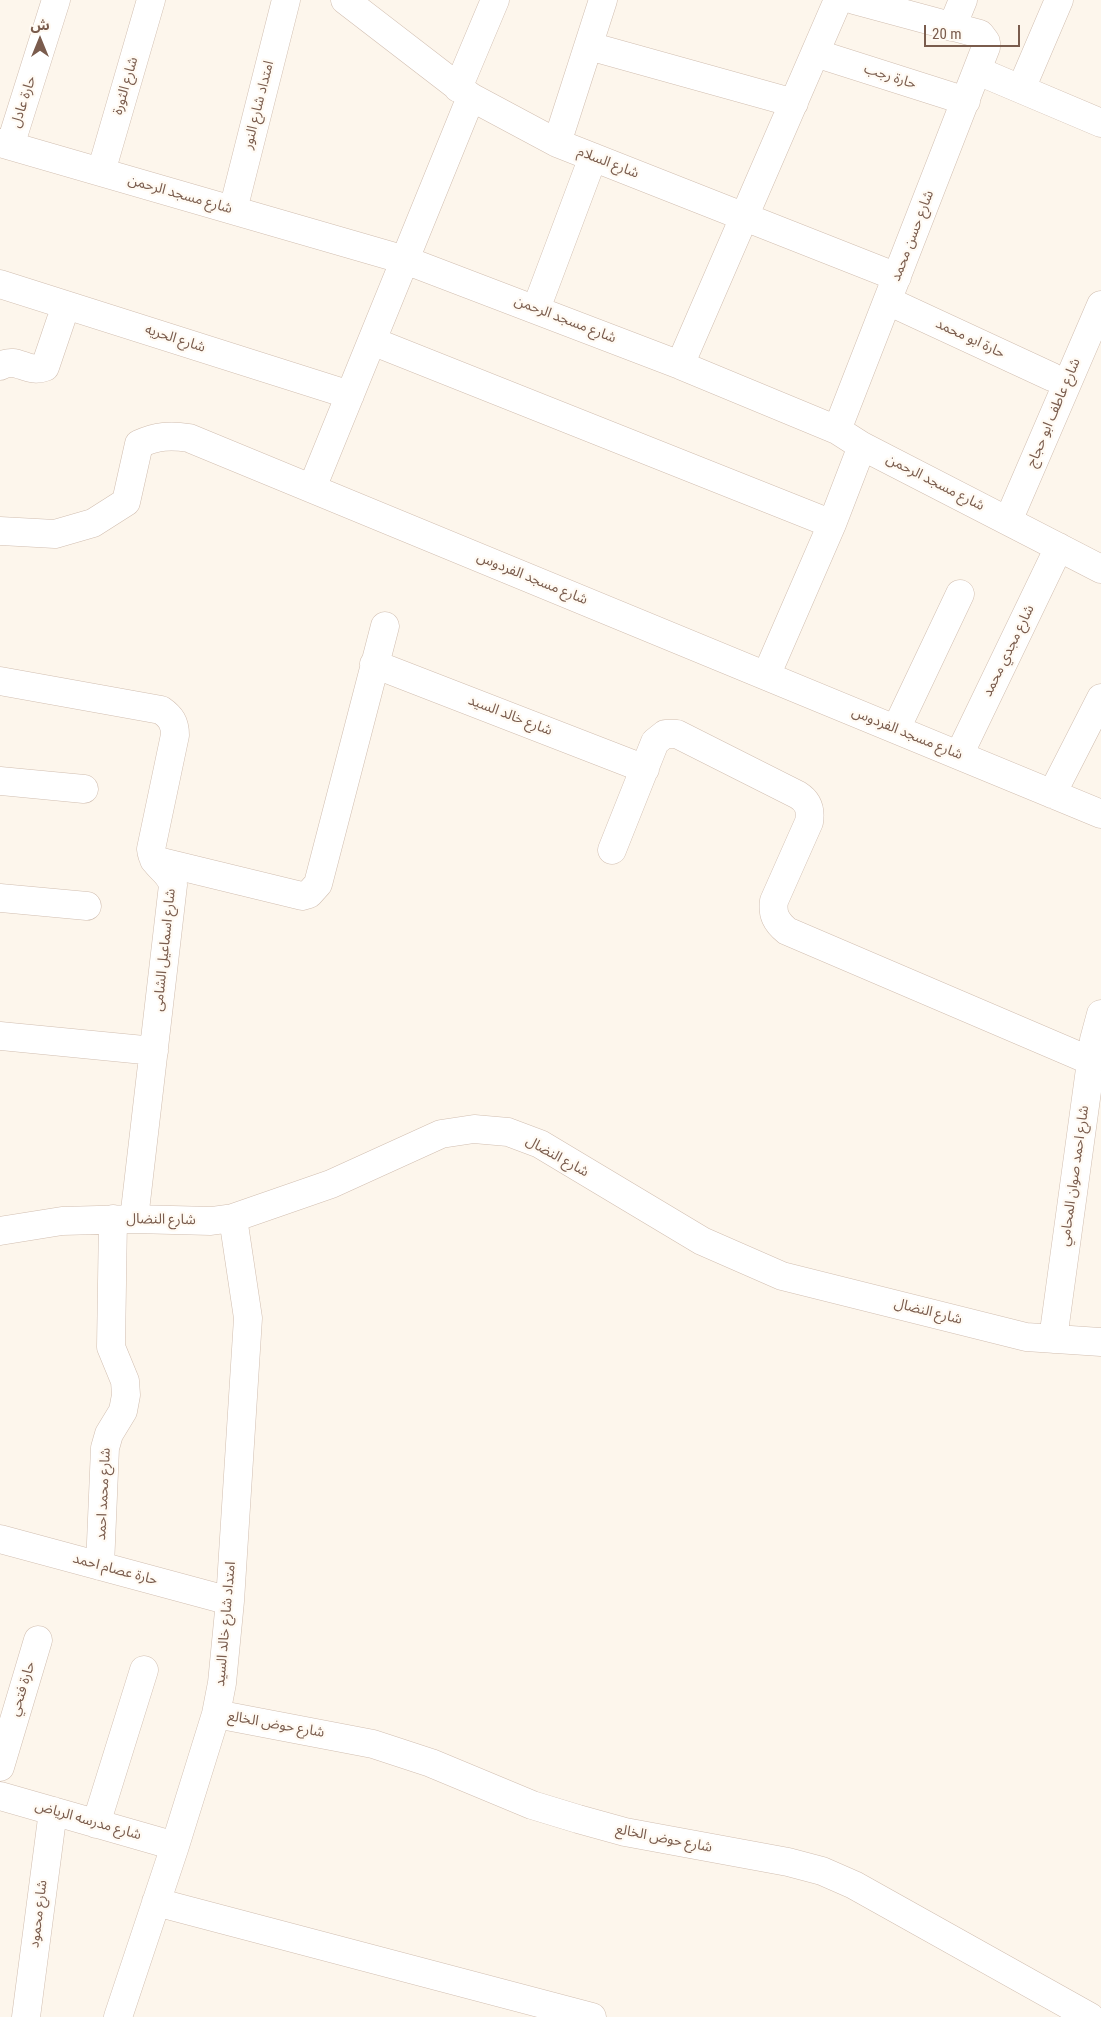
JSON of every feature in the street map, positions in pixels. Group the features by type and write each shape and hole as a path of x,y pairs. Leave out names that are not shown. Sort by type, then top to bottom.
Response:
{"street":[{"name":"حارة عادل","path":"5,145 56,0"},
{"name":"شارع الثورة","path":"101,172 151,0"},
{"name":"امتداد شارع النور","path":"233,210 286,0"},
{"name":"شارع السلام","path":"345,0 464,92 558,143 744,217 892,289"},
{"path":"312,488 405,260 495,0"},
{"path":"558,143 603,0"},
{"path":"680,365 838,0"},
{"path":"854,0 896,6 952,27 963,0"},
{"path":"1021,89 1059,0"},
{"name":"شارع حسن محمد","path":"837,430 985,52 986,42 980,34 952,27"},
{"path":"589,46 794,102"},
{"name":"حارة رجب","path":"815,53 966,102"},
{"path":"978,71 1101,123"},
{"name":"شارع مسجد الرحمن","path":"5,145 405,260 536,309 680,365 837,430 862,446 1101,569"},
{"path":"536,309 593,157"},
{"name":"شارع الحريه","path":"0,284 350,395"},
{"name":"حارة ابو محمد","path":"892,289 1052,377"},
{"path":"0,366 14,363 33,370 45,367 66,305"},
{"name":"شارع عاطف ابو حجاج","path":"1008,521 1101,305"},
{"path":"372,341 832,524"},
{"name":"شارع مسجد الفردوس","path":"0,530 55,534 93,523 126,502 139,444 155,437 172,435 189,438 1101,814"},
{"path":"766,676 832,524 862,446"},
{"name":"شارع مجدي محمد","path":"959,755 1059,547"},
{"path":"896,729 960,594"},
{"path":"0,681 161,710 172,720 175,727 175,735 151,849 154,860 302,896 314,889 318,884 385,626"},
{"name":"شارع خالد السيد","path":"374,664 644,769"},
{"path":"1052,794 1101,698"},
{"path":"612,850 655,742 665,734 677,734 803,799 810,810 809,822 774,901 773,909 780,925 787,931 1091,1061"},
{"path":"0,781 84,789"},
{"name":"شارع اسماعيل الشامى","path":"124,1219 154,1051 173,884 168,873 154,860"},
{"path":"0,898 87,906"},
{"name":"شارع احمد صوان المحامي","path":"1053,1339 1094,1040 1101,1014"},
{"path":"0,1036 154,1051"},
{"name":"شارع النضال","path":"0,1231 62,1221 124,1219 211,1221 233,1218 331,1184 441,1134 474,1129 508,1132 540,1144 702,1241 782,1276 1026,1337 1101,1342"},
{"name":"امتداد شارع خالد السيد","path":"118,2017 175,1846 216,1714 222,1683 230,1601 248,1318 233,1218"},
{"name":"شارع محمد احمد","path":"100,1566 105,1448 109,1434 123,1411 126,1395 125,1381 111,1347 124,1219"},
{"name":"حارة عصام احمد","path":"0,1538 230,1601"},
{"name":"حارة فتحي","path":"0,1767 38,1640"},
{"path":"96,1824 144,1670"},
{"name":"شارع حوض الخالع","path":"216,1714 373,1744 431,1762 532,1805 587,1822 626,1832 788,1862 822,1871 854,1885 1090,2017"},
{"name":"شارع مدرسه الرياض","path":"0,1796 175,1846"},
{"name":"شارع محمود","path":"26,2017 53,1811"},
{"path":"156,1902 592,2017"}]}
